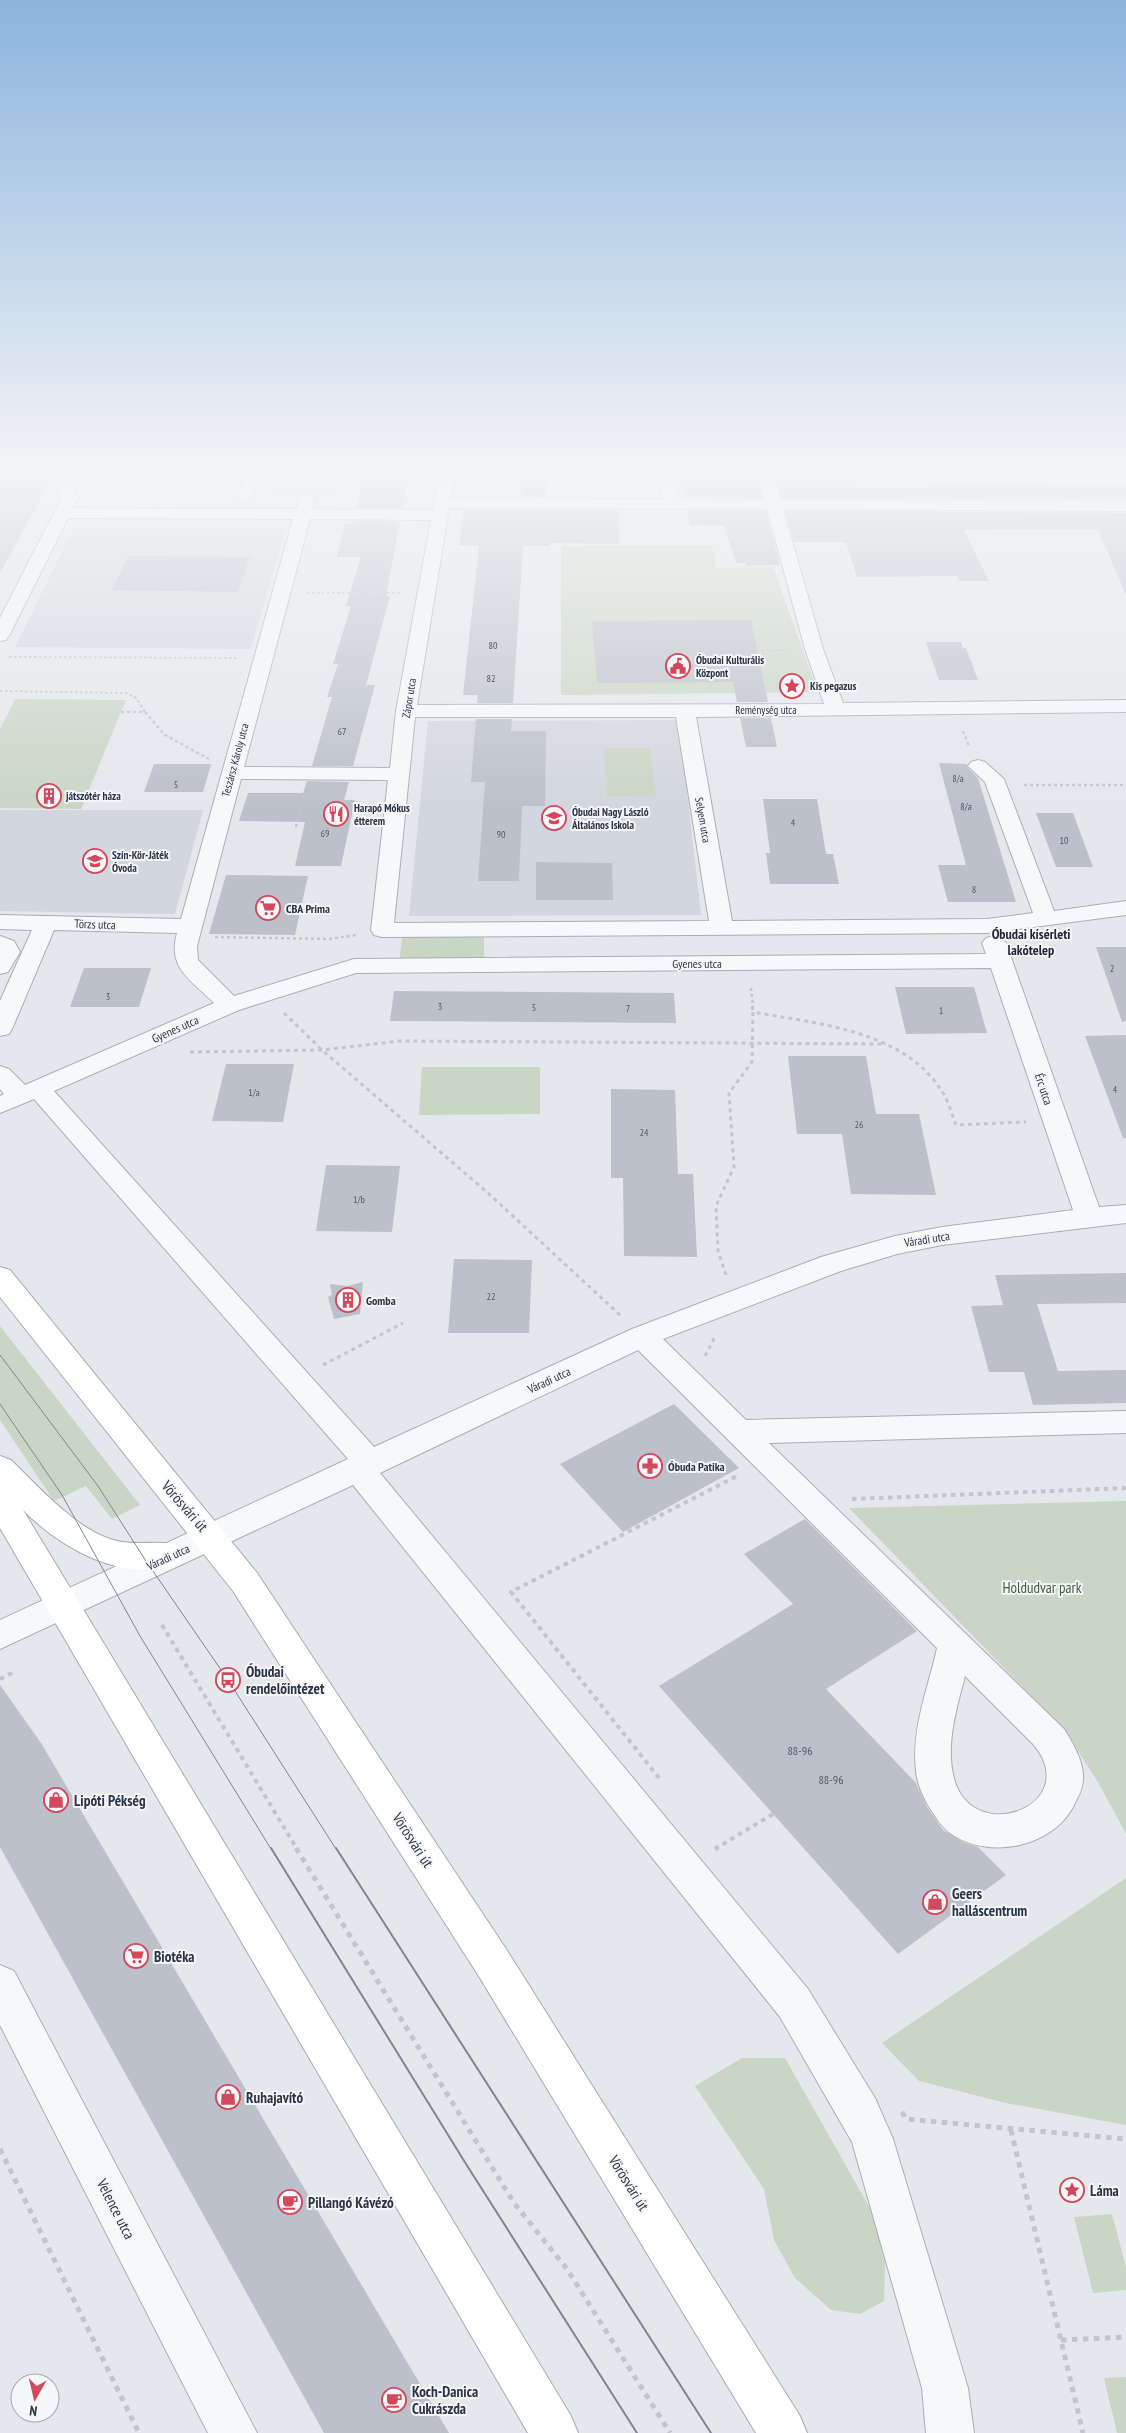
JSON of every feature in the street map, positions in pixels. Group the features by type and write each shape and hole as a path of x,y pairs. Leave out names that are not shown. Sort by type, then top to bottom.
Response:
{"main road":[{"name":"Vörösvári út","path":"0,1277 145,1460 211,1537 262,1606 494,1965 783,2433"},
{"path":"0,1468 54,1522 88,1544 124,1556 144,1558 170,1555"},
{"path":"0,1500 554,2433"}],"street":[{"path":"0,636 28,581"},
{"name":"Teszársz Károly utca","path":"230,1005 186,962 185,946 285,581"},
{"name":"Zápor utca","path":"382,930 406,711 428,581"},
{"path":"795,581 814,649 836,710"},
{"name":"Reménység utca","path":"406,711 836,710 1126,706"},
{"name":"Selyem utca","path":"685,711 722,929"},
{"path":"978,766 994,779 1046,918"},
{"path":"232,770 399,774"},
{"path":"354,966 382,930 987,926 1126,908"},
{"name":"Törzs utca","path":"0,922 188,932"},
{"path":"0,1029 46,923"},
{"path":"987,926 1002,961"},
{"path":"0,943 6,946 8,952 0,967"},
{"name":"Gyenes utca","path":"15,1094 230,1005 354,966 1002,961"},
{"name":"Érc utca","path":"1002,961 1054,1121 1089,1217"},
{"path":"0,1074 15,1094 296,1379 365,1467 408,1528 788,1995 860,2113 872,2139 945,2388 950,2433"},
{"name":"Váradi utca","path":"0,1635 170,1555 365,1467 642,1336 831,1264 895,1244 1089,1217 1126,1214"},
{"path":"642,1336 955,1644 1051,1740 1065,1768 1064,1790 1053,1809 1034,1824 1014,1830 980,1830 962,1821 944,1802 935,1776 932,1748 939,1706 951,1668 955,1644"},
{"path":"739,1432 1126,1422"},
{"name":"Velence utca","path":"0,1984 233,2433"}],"path":[{"path":"282,592 426,594"},
{"path":"757,650 783,650"},
{"path":"0,658 264,658"},
{"path":"0,691 126,694 136,698 144,712 165,735 205,758 232,770"},
{"path":"952,708 978,766"},
{"path":"121,712 144,712"},
{"path":"296,827 309,773"},
{"path":"996,786 1126,785"},
{"path":"188,932 330,939 382,930"},
{"path":"264,993 322,1050 488,1193 642,1336"},
{"path":"735,1302 718,1251 716,1206 734,1167 729,1094 752,1062 753,1012 867,1035 889,1044 912,1058 942,1090 956,1125 1054,1121"},
{"path":"188,1052 322,1050 400,1041 889,1044"},
{"path":"296,1379 403,1324"},
{"path":"666,1787 511,1592 768,1460"},
{"path":"162,1625 366,1963 514,2203 567,2269 670,2433"},
{"path":"0,1679 16,1671"},
{"path":"715,1849 773,1814"},
{"path":"709,1841 721,1856"},
{"path":"896,2104 906,2119 1126,2139"},
{"path":"1011,2130 1083,2433"},
{"path":"0,2149 139,2433"},
{"path":"1061,2340 1126,2337"}],"shaded area":[{"path":"48,581 271,581 251,649 15,647"},
{"name":"Óbudai Nagy László Általános Iskola","path":"679,720 701,915 409,916 428,721"},
{"name":"Szín-Kör-Játék Óvoda","path":"0,810 203,810 175,914 0,911"}],"green space":[{"path":"561,581 778,581 818,692 561,695"},
{"path":"15,699 126,700 81,809 0,808 0,729"},
{"path":"604,748 650,748 655,795 607,796"},
{"path":"403,930 484,930 484,965 399,965"},
{"path":"422,1067 540,1067 540,1114 419,1115"},
{"path":"0,1326 140,1505 112,1519 86,1486 54,1501 0,1420"},
{"name":"Holdudvar park","path":"1126,1501 1126,1834 1098,1782 1065,1731 849,1508"},
{"path":"1126,1878 1126,2125 1006,2103 919,2081 882,2043"},
{"path":"742,2058 785,2058 871,2210 885,2258 884,2301 860,2314 831,2310 795,2278 774,2240 764,2189 695,2086"},
{"path":"1112,2214 1126,2268 1126,2290 1093,2293 1074,2217"},
{"path":"1126,2377 1126,2433 1117,2433 1104,2378"}],"building":[{"path":"116,581 242,581 238,592 112,590"},
{"path":"354,581 389,581 386,596 390,596 366,685 375,685 353,766 312,766 332,697 327,697 338,664 333,664 351,606 346,606"},
{"path":"475,581 521,581 513,703 477,703 478,695 463,695"},
{"path":"1120,581 1126,581 1126,595"},
{"name":"Óbudai Kulturális Központ","path":"751,620 768,702 737,702 733,682 597,683 592,621"},
{"path":"926,642 961,642 963,648 966,648 978,680 939,680"},
{"path":"740,718 771,718 777,747 746,747"},
{"path":"476,719 512,719 511,731 546,731 545,806 522,806 519,881 478,881 485,782 471,782"},
{"path":"939,763 967,764 967,767 978,778 1016,902 948,902 938,865 966,865"},
{"path":"154,764 211,764 203,792 144,792"},
{"path":"307,781 349,782 344,800 355,800 341,866 295,866 305,822 239,821 248,793 303,793"},
{"path":"763,799 817,799 826,854 833,854 839,884 770,884 766,853 770,853"},
{"path":"1036,813 1073,813 1093,867 1056,867"},
{"path":"536,862 612,863 613,900 536,900"},
{"path":"226,875 308,876 295,935 209,934"},
{"path":"1096,947 1126,947 1126,1021 1122,1022"},
{"path":"84,968 151,968 139,1007 70,1007"},
{"path":"895,987 974,987 987,1033 906,1034"},
{"path":"394,991 674,993 676,1023 390,1021"},
{"path":"1126,1035 1126,1138 1123,1138 1085,1036"},
{"path":"788,1056 866,1056 876,1114 919,1114 936,1195 851,1194 842,1134 797,1134"},
{"path":"226,1064 294,1064 283,1122 212,1121"},
{"path":"611,1089 675,1090 678,1174 693,1174 697,1257 624,1256 623,1178 611,1178"},
{"path":"326,1165 400,1166 392,1232 316,1231"},
{"path":"454,1259 532,1260 529,1333 448,1333"},
{"path":"1126,1273 1126,1303 1037,1304 1058,1371 1126,1370 1126,1403 1033,1405 1024,1372 989,1372 971,1306 1003,1305 995,1275"},
{"name":"Gomba","path":"363,1282 360,1314 334,1319 328,1297 332,1295 330,1284 347,1286"},
{"name":"Óbuda Patika","path":"674,1404 739,1468 623,1532 560,1464"},
{"path":"805,1519 917,1631 826,1689 916,1783 927,1807 943,1830 965,1843 978,1847 1006,1875 898,1954 659,1686 793,1604 744,1554"},
{"path":"0,1685 41,1743 449,2433 324,2433 0,1847"}],"tram line":[{"path":"0,1355 98,1486 144,1558 228,1680 336,1849"},
{"path":"0,1404 62,1495 140,1636 271,1849"},
{"path":"271,1848 466,2164 637,2433"},
{"path":"336,1848 711,2433"}],"place":[{"name":"Óbudai Kulturális Központ","path":"678,666"},
{"name":"Kis pegazus","path":"792,686"},
{"name":"játszótér háza","path":"49,796"},
{"name":"Harapó Mókus étterem","path":"336,814"},
{"name":"Óbudai Nagy László Általános Iskola","path":"554,818"},
{"name":"Szín-Kör-Játék Óvoda","path":"95,861"},
{"name":"CBA Príma","path":"268,908"},
{"name":"Gomba","path":"348,1300"},
{"name":"Óbuda Patika","path":"650,1466"},
{"name":"Óbudai rendelőintézet","path":"228,1680"},
{"name":"Lipóti Pékség","path":"56,1800"},
{"name":"Geers halláscentrum","path":"935,1902"},
{"name":"Biotéka","path":"136,1956"},
{"name":"Ruhajavító","path":"228,2097"},
{"name":"Láma","path":"1072,2190"},
{"name":"Pillangó Kávézó","path":"290,2202"},
{"name":"Koch-Danica Cukrászda","path":"394,2400"}],"district":[{"name":"Óbudai kísérleti lakótelep","path":"1031,942"}]}
